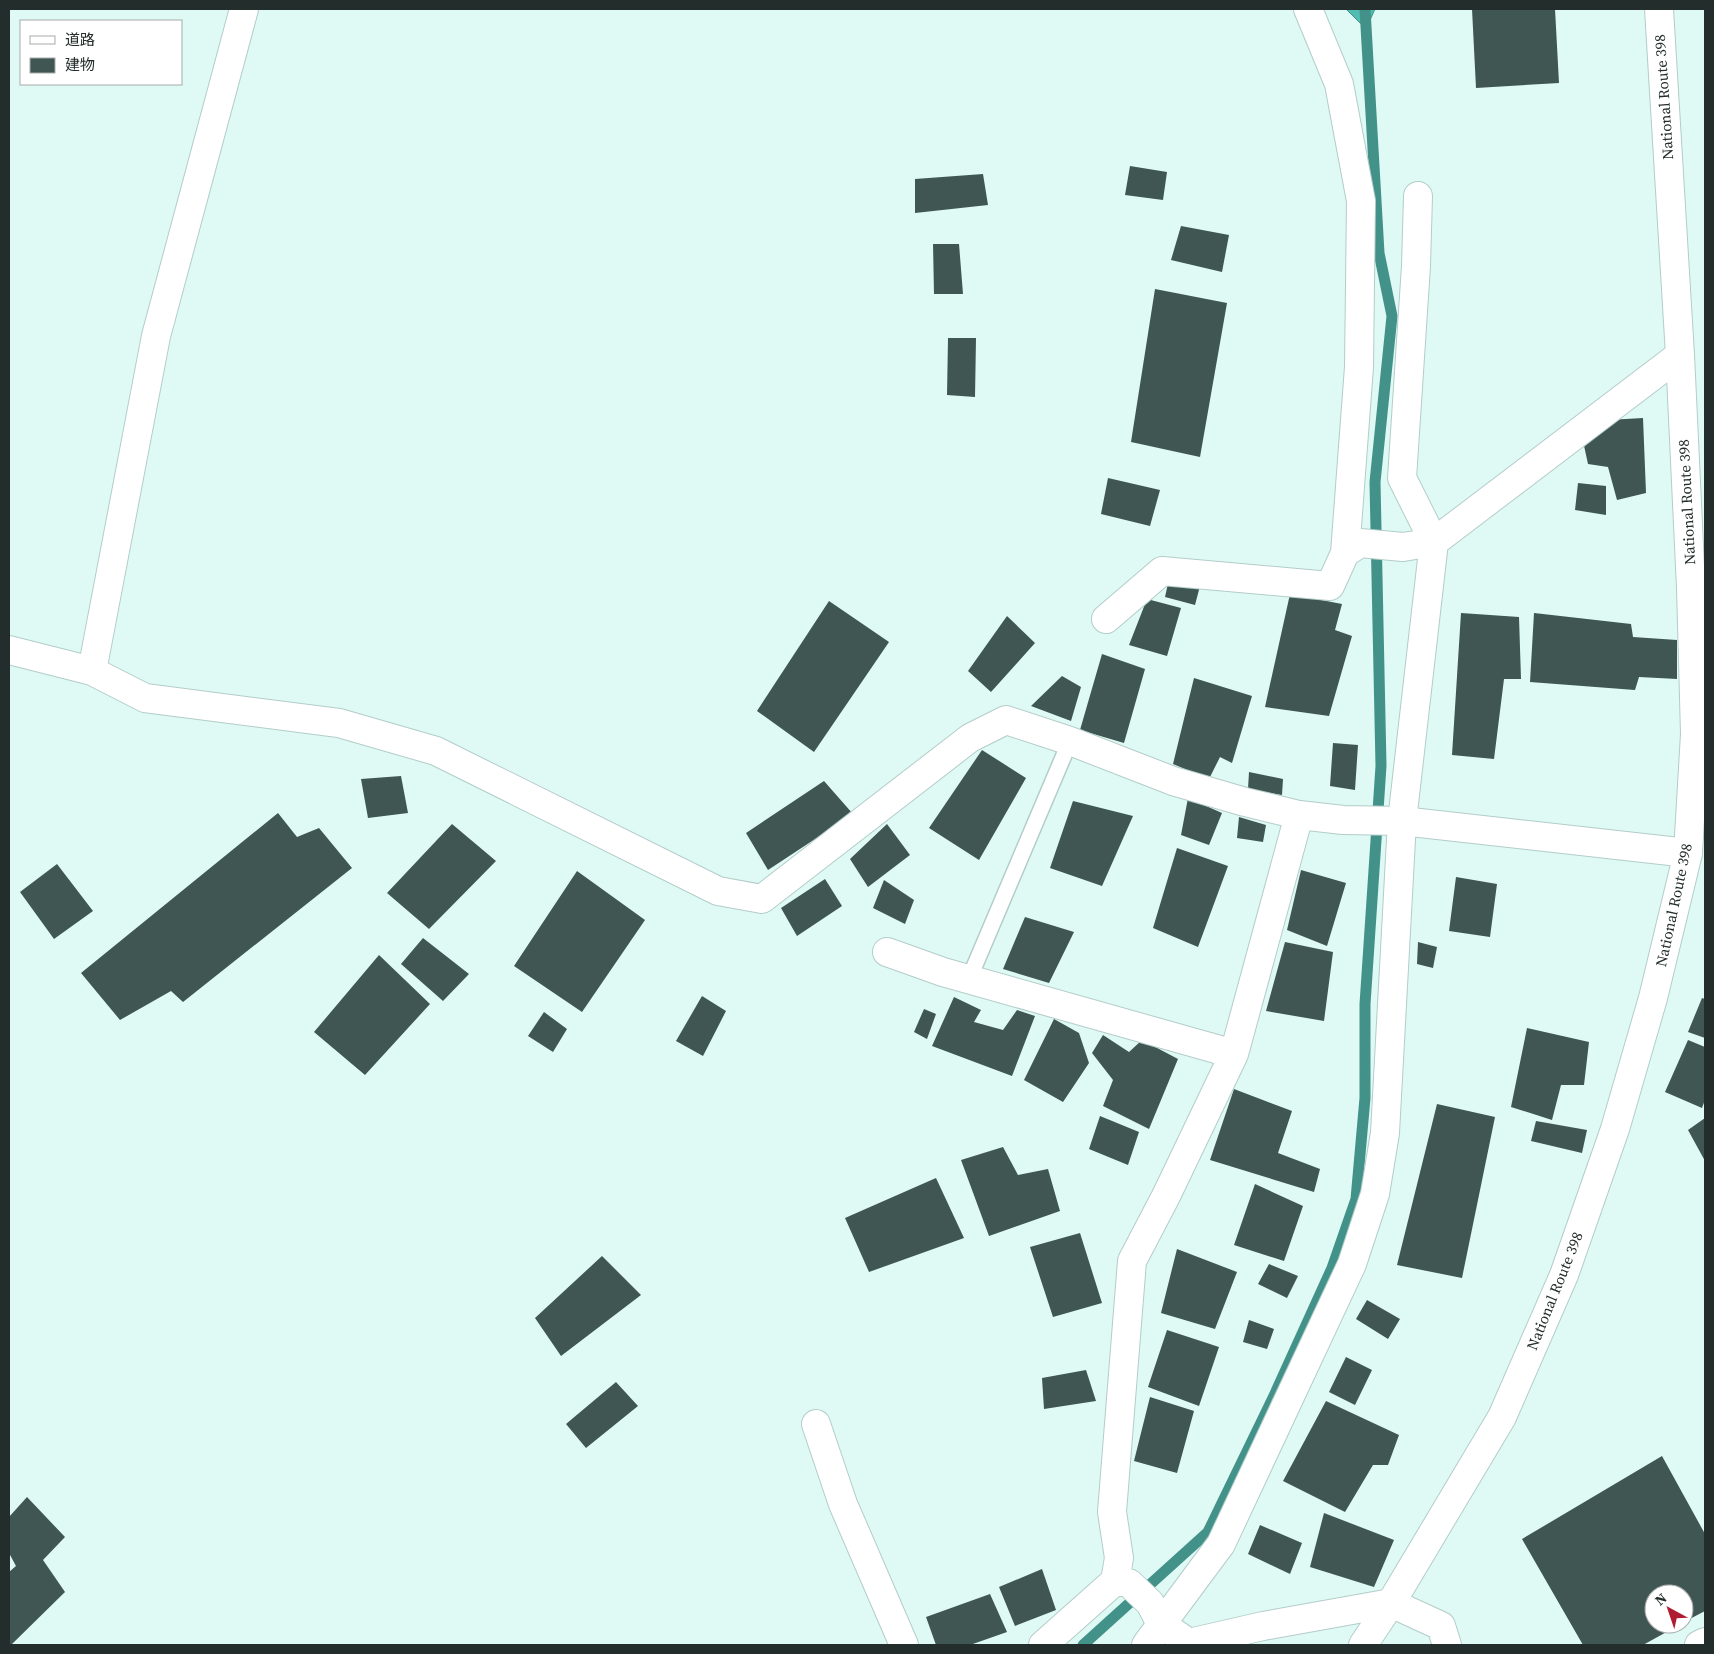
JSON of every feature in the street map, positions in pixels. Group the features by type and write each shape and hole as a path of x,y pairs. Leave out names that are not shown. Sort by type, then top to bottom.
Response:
{"main road":[{"path":"92,671 156,336 244,9"},
{"path":"1106,619 1162,571 1330,586 1352,548 1359,367 1361,201 1340,84 1308,9"},
{"name":"National Route 398","path":"1363,1645 1391,1603 1502,1417 1564,1275 1620,1110 1653,998 1688,853 1695,734 1698,588 1680,355 1659,9"},
{"path":"1152,1624 1221,1544 1352,1264 1375,1194 1385,1133 1397,820 1434,542 1402,478 1416,266 1418,196"},
{"path":"1352,548 1402,548 1434,542 1680,355"},
{"path":"9,650 92,671 145,698 338,723 436,751 718,891 762,899 970,738 1006,720 1070,741 1173,781 1245,802 1299,815 1343,820 1397,820 1688,853"},
{"path":"1299,815 1234,1054 1166,1196 1132,1261 1112,1512 1122,1582 1152,1624 1189,1642 1263,1626 1391,1603 1441,1626 1447,1645"},
{"path":"887,952 943,972 1234,1054"},
{"path":"816,1424 843,1504 904,1645"},
{"path":"1043,1645 1122,1582"},
{"path":"1699,1645 1705,1642"}],"lane":[{"path":"969,979 1070,741"}],"water":[{"path":"1346,9 1375,9 1366,29"}],"building":[{"path":"1472,9 1555,9 1559,83 1476,88"},
{"path":"1130,166 1167,172 1163,200 1125,195"},
{"path":"983,174 988,205 915,213 915,179"},
{"path":"1181,226 1229,235 1222,272 1171,260"},
{"path":"933,244 959,244 963,294 934,294"},
{"path":"1155,289 1227,303 1200,457 1131,442"},
{"path":"948,338 976,338 975,397 947,395"},
{"path":"1643,418 1646,493 1617,500 1608,467 1588,464 1583,441 1608,420"},
{"path":"1108,478 1160,490 1150,526 1101,514"},
{"path":"1578,483 1606,486 1606,515 1575,510"},
{"path":"1169,579 1200,586 1195,605 1165,597"},
{"path":"1290,594 1342,604 1335,630 1352,636 1329,716 1265,707"},
{"path":"1147,599 1181,608 1167,656 1129,645"},
{"path":"829,601 889,642 814,752 757,711"},
{"path":"1461,613 1519,617 1521,679 1504,679 1494,759 1452,755"},
{"path":"1534,613 1631,624 1633,637 1677,640 1677,679 1639,677 1635,690 1530,682"},
{"path":"1007,616 1035,643 991,692 968,671"},
{"path":"1102,654 1145,669 1124,743 1080,730"},
{"path":"1062,676 1081,687 1071,721 1031,706"},
{"path":"1194,678 1252,696 1232,763 1220,757 1209,779 1173,764"},
{"path":"1333,743 1358,745 1355,790 1330,786"},
{"path":"982,750 1026,778 979,860 929,828"},
{"path":"1249,772 1283,779 1282,795 1248,789"},
{"path":"401,776 408,813 368,818 361,779"},
{"path":"824,781 853,814 768,870 746,833"},
{"path":"1188,798 1222,813 1209,845 1181,835"},
{"path":"1073,801 1133,816 1102,886 1050,868"},
{"path":"278,813 297,837 319,828 352,868 183,1002 171,991 120,1020 81,973"},
{"path":"1239,817 1266,825 1263,842 1237,838"},
{"path":"452,824 496,861 429,929 387,893"},
{"path":"887,824 910,855 868,887 850,859"},
{"path":"1177,848 1228,866 1198,947 1153,928"},
{"path":"57,864 93,911 54,939 20,892"},
{"path":"1301,870 1346,883 1327,946 1287,930"},
{"path":"577,871 645,920 582,1012 514,966"},
{"path":"1456,877 1497,884 1490,937 1449,931"},
{"path":"825,879 842,906 797,936 781,908"},
{"path":"884,880 914,900 905,924 873,908"},
{"path":"1025,917 1074,932 1049,983 1003,969"},
{"path":"423,938 469,974 443,1001 401,964"},
{"path":"1285,942 1333,952 1324,1021 1266,1011"},
{"path":"1418,942 1437,947 1433,968 1417,964"},
{"path":"379,955 430,1004 365,1075 314,1032"},
{"path":"702,996 726,1011 703,1056 676,1041"},
{"path":"954,997 981,1010 974,1022 1003,1030 1017,1010 1035,1016 1012,1076 932,1046"},
{"path":"1702,998 1705,999 1705,1038 1688,1032"},
{"path":"924,1009 936,1014 927,1039 914,1032"},
{"path":"544,1012 567,1029 553,1052 528,1036"},
{"path":"1054,1019 1079,1033 1089,1063 1063,1102 1024,1080"},
{"path":"1527,1028 1589,1042 1584,1085 1561,1085 1552,1120 1511,1107"},
{"path":"1103,1035 1129,1052 1142,1040 1178,1059 1149,1129 1103,1106 1113,1080 1092,1053"},
{"path":"1688,1040 1705,1047 1705,1100 1702,1108 1665,1092"},
{"path":"1234,1089 1292,1111 1278,1153 1320,1169 1314,1192 1210,1160"},
{"path":"1437,1104 1495,1117 1462,1278 1397,1265"},
{"path":"1100,1116 1139,1132 1128,1165 1089,1149"},
{"path":"1705,1118 1705,1161 1688,1130"},
{"path":"1536,1121 1587,1130 1582,1153 1531,1141"},
{"path":"1003,1147 1018,1175 1048,1169 1060,1211 989,1236 961,1160"},
{"path":"936,1178 964,1238 869,1272 845,1218"},
{"path":"1255,1184 1303,1206 1284,1261 1234,1245"},
{"path":"1080,1233 1102,1303 1053,1317 1030,1247"},
{"path":"1177,1249 1237,1272 1215,1329 1161,1313"},
{"path":"602,1256 641,1295 561,1356 535,1318"},
{"path":"1269,1264 1298,1276 1287,1298 1258,1284"},
{"path":"1367,1300 1400,1319 1388,1339 1356,1319"},
{"path":"1249,1320 1274,1329 1267,1349 1243,1342"},
{"path":"1167,1330 1219,1347 1199,1406 1148,1387"},
{"path":"1346,1357 1372,1370 1355,1405 1329,1392"},
{"path":"1086,1370 1096,1401 1044,1409 1042,1378"},
{"path":"616,1382 638,1406 586,1448 566,1424"},
{"path":"1150,1397 1194,1411 1177,1473 1134,1461"},
{"path":"1326,1401 1399,1435 1388,1465 1373,1465 1345,1512 1283,1481"},
{"path":"1662,1456 1705,1534 1705,1611 1694,1617 1694,1584 1644,1584 1644,1634 1663,1634 1643,1645 1583,1645 1522,1539"},
{"path":"27,1497 65,1537 43,1560 65,1592 9,1645 9,1572 16,1566 9,1553 9,1517"},
{"path":"1324,1513 1394,1540 1374,1587 1310,1567"},
{"path":"1260,1525 1302,1543 1290,1574 1248,1554"},
{"path":"1042,1569 1056,1610 1015,1626 999,1587"},
{"path":"990,1594 1007,1632 970,1645 936,1645 926,1617"}],"waterway":[{"path":"1083,1645 1208,1532 1273,1398 1332,1268 1356,1199 1365,1098 1365,1004 1381,766 1375,482 1392,316 1379,253 1365,9"}]}
